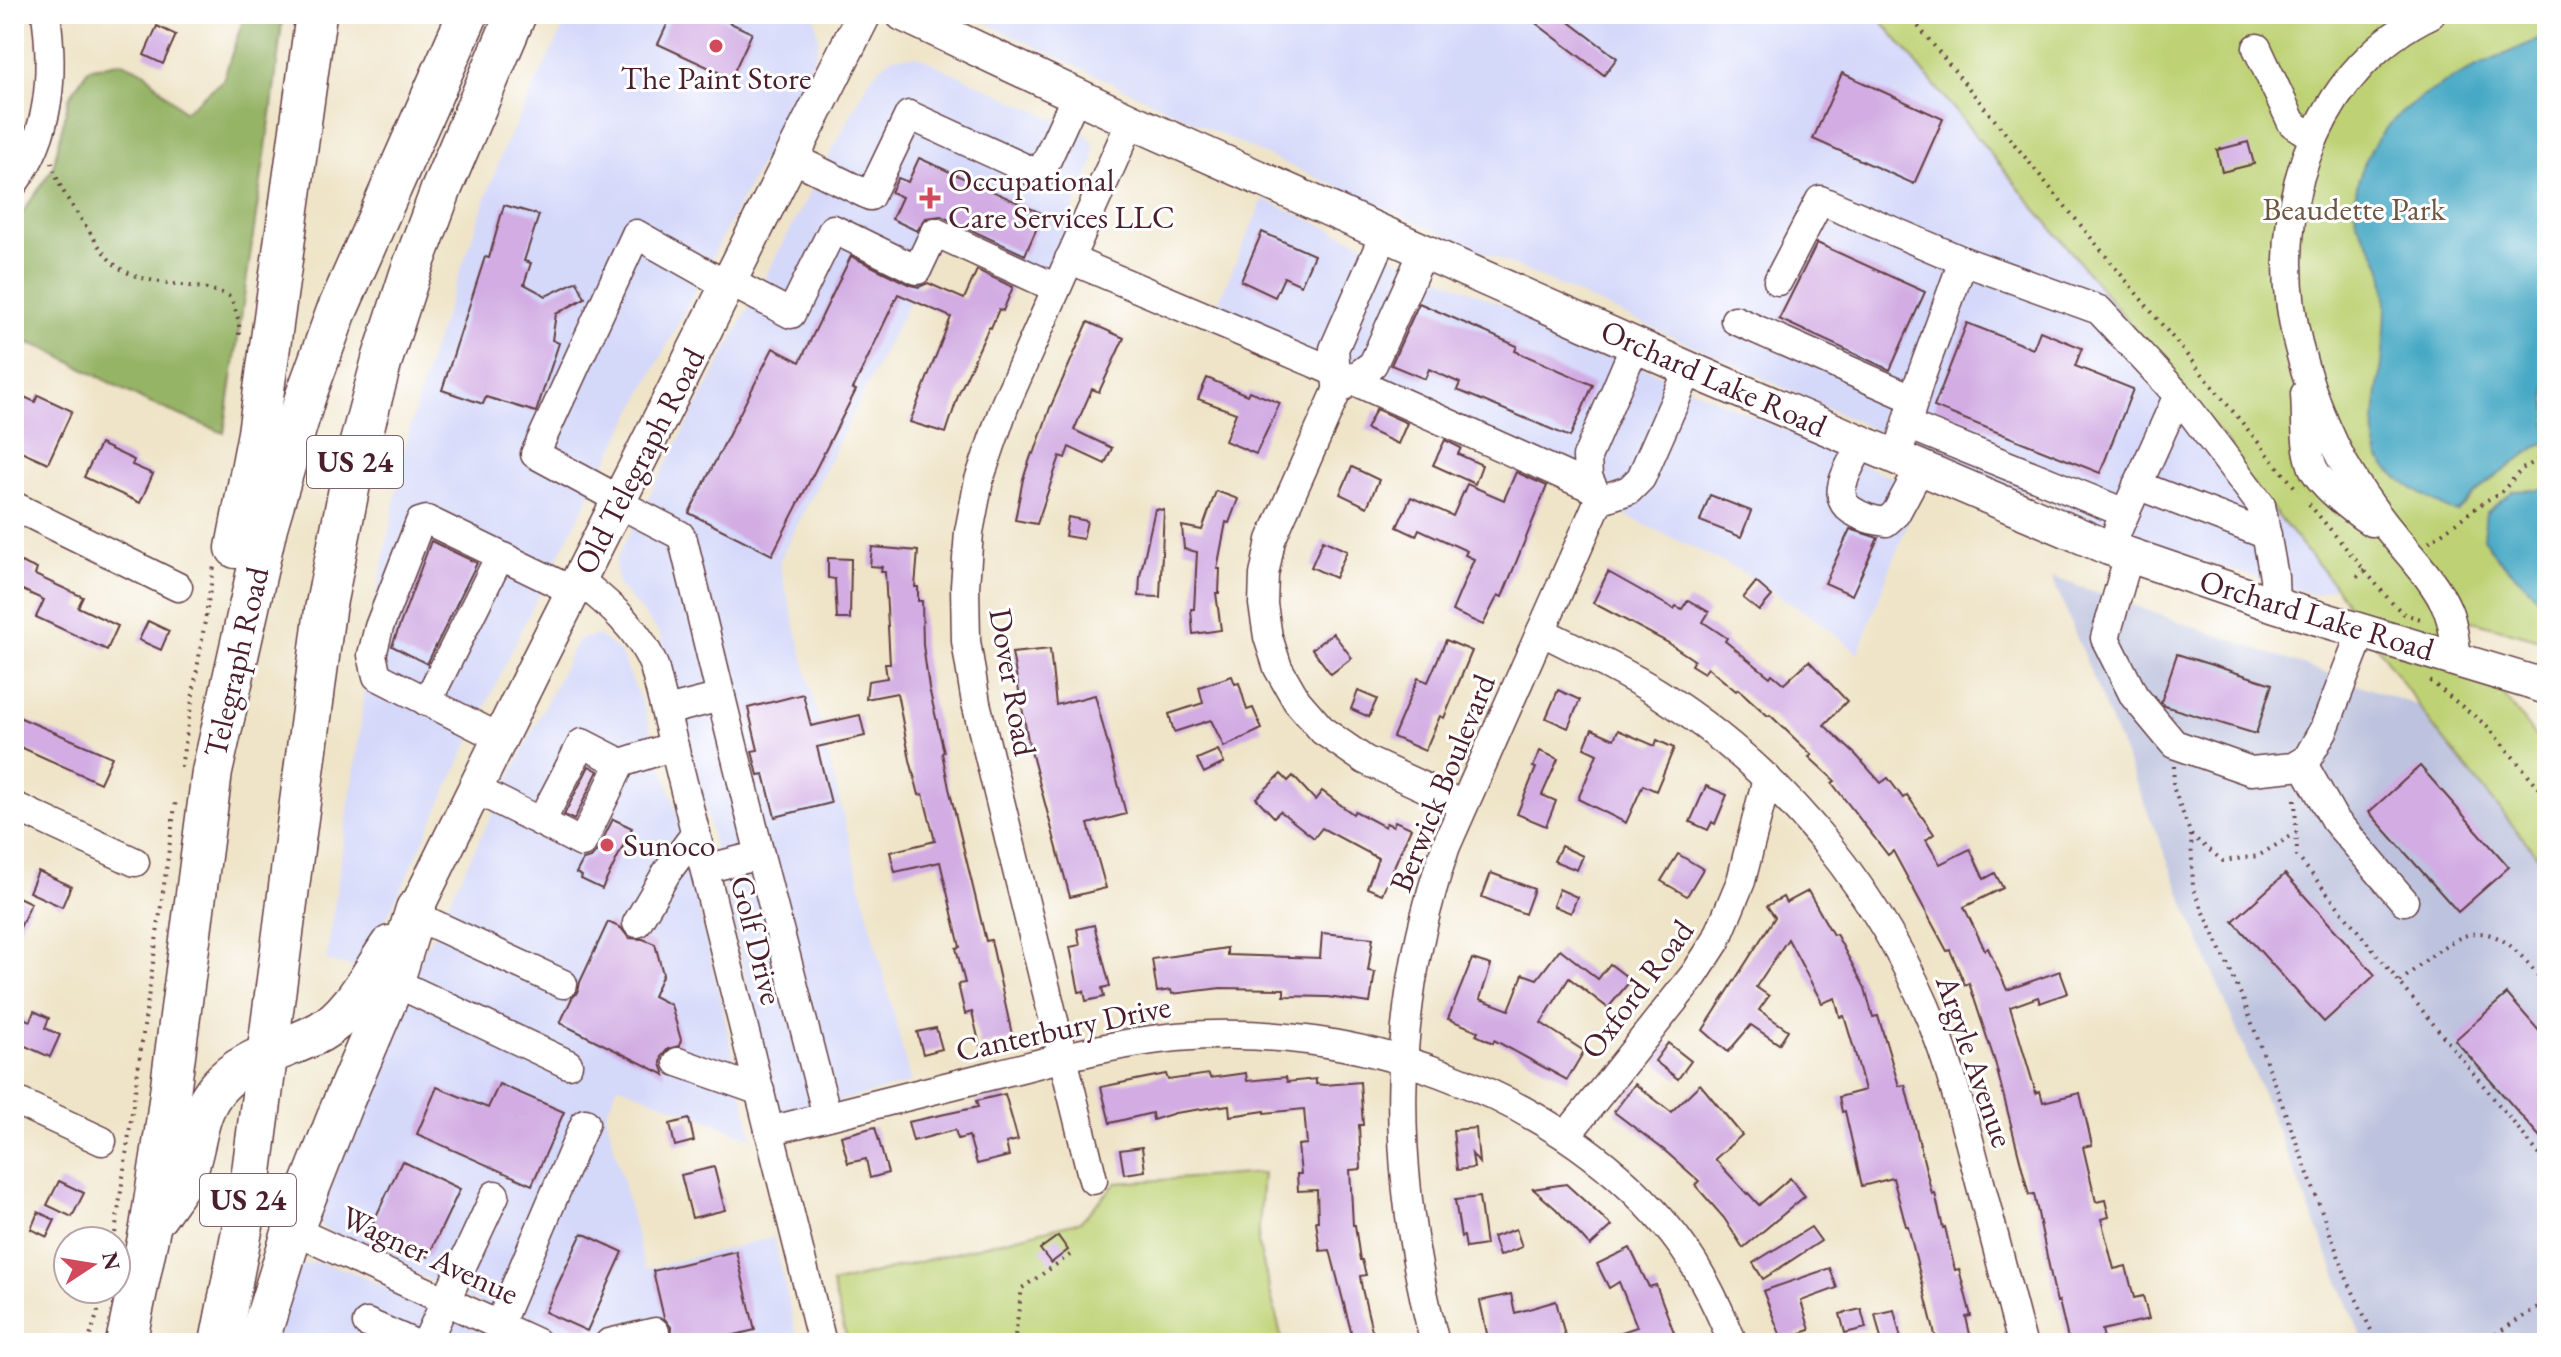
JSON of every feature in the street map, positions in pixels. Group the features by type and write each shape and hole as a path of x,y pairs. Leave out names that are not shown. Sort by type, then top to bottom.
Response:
{"highway":[{"path":"212,772 214,655 258,433 316,14"},
{"name":"Telegraph Road","path":"126,1343 150,1228 212,772 267,527 305,398 354,270 468,14"},
{"name":"US 24","path":"220,1343 249,1195 325,610 353,469 382,360 410,274 441,190 516,14"},
{"path":"150,1228 190,1164 197,1126 212,1095 238,1069 321,1031 340,1017 415,912"},
{"path":"258,1343 293,1230 394,982 415,912"}],"main road":[{"name":"Old Telegraph Road","path":"415,912 864,14"},
{"name":"Orchard Lake Road","path":"903,14 1131,121 1689,369 2119,552 2275,605 2547,687"}],"street":[{"path":"14,183 31,157 45,119 51,81 46,14"},
{"path":"2431,14 2386,40 2354,70 2338,91 2314,138 2296,190 2289,240 2291,309 2301,354 2322,415 2343,462 2448,611 2457,659"},
{"path":"2257,48 2292,123 2314,138"},
{"path":"793,158 870,196 909,115 1040,175 1076,96"},
{"name":"Dover Road","path":"1093,1180 976,703 965,612 969,532 979,480 1004,407 1131,121"},
{"path":"1778,281 1820,200 1963,261 2099,310 2178,395 2261,505 2275,605"},
{"path":"827,1116 683,540 680,535 535,454 636,234 791,314 833,229 917,270 935,232 1056,288"},
{"path":"1342,382 1334,349 1385,233"},
{"path":"1424,250 1373,364 1342,382 1271,540 1263,593 1270,645 1278,668 1297,701 1329,737 1365,760 1463,805"},
{"path":"1069,259 1596,494 1629,490 1641,478 1689,369"},
{"path":"1862,443 1841,488 1840,498 1846,507 1868,520 1886,522 1896,513 1909,463 1911,412 1963,261"},
{"path":"1735,320 1911,412 2125,513"},
{"name":"Berwick Boulevard","path":"1435,1343 1418,1273 1405,1185 1401,1121 1402,1061 1424,923 1439,867 1463,805 1541,631 1596,494 1588,477 1587,457 1636,343"},
{"path":"2178,395 2125,513 2105,638 2134,696 2174,744 2251,771 2297,764 2307,759 2324,729 2362,631"},
{"path":"2137,485 2267,535"},
{"path":"14,506 178,587"},
{"name":"Golf Drive","path":"427,702 377,676 372,655 379,627 420,522 427,520 500,556 576,586 613,607 642,642 654,666 666,711 822,1343"},
{"path":"500,556 427,702 500,738"},
{"name":"Argyle Avenue","path":"1541,631 1657,693 1714,733 1767,778 1806,818 1848,870 1884,926 1922,999 1940,1042 1960,1105 2022,1343"},
{"path":"666,711 721,697"},
{"path":"541,822 582,743 621,763 674,746"},
{"path":"475,789 582,843 621,763"},
{"path":"2297,764 2334,819 2404,901"},
{"name":"Oxford Road","path":"1566,1136 1694,975 1716,941 1730,914 1741,881 1767,778"},
{"path":"14,806 135,862"},
{"path":"637,923 667,872 696,833"},
{"path":"705,869 760,855"},
{"path":"415,912 563,984"},
{"path":"394,982 568,1064"},
{"name":"Canterbury Drive","path":"769,1131 1064,1057 1150,1040 1242,1035 1328,1043 1402,1061 1468,1085 1504,1101 1566,1136 1625,1182 1663,1222 1708,1287 1733,1343"},
{"path":"678,1062 760,1091"},
{"path":"14,1100 102,1141"},
{"path":"499,1325 585,1123"},
{"path":"426,1343 495,1195"},
{"name":"Wagner Avenue","path":"293,1230 537,1343"},
{"path":"367,1323 413,1343"},
{"path":"609,1343 655,1332"}],"path":[{"path":"1908,14 2273,462 2365,570 2404,614 2426,622"},
{"path":"2402,546 2500,494 2522,469 2536,461 2547,449"},
{"path":"2357,577 2365,570"},
{"path":"2423,677 2487,726 2547,797"},
{"path":"2174,744 2173,787 2191,835 2193,888 2243,999 2347,1279 2377,1343"},
{"path":"2297,764 2297,856 2547,1164"},
{"path":"2191,835 2223,861 2258,856 2297,833"},
{"path":"2400,982 2430,956 2461,936 2484,932 2501,938 2531,965 2547,988"},
{"path":"1014,1343 1022,1288 1070,1255"},
{"path":"2482,1343 2547,1301"},
{"path":"88,1343 100,1305"}],"shaded area":[{"path":"570,14 815,14 819,41 814,59 524,624 361,969 326,961 360,729 368,641 406,441 429,360 503,150"},
{"path":"967,14 1876,14 2232,448 2224,451 2335,586 2315,595 2208,563 1943,462 1705,351 1226,137"},
{"path":"917,56 1085,133 1094,143 1094,162 1039,289 939,242 779,562 911,1083 779,1116 670,661 660,634 618,585 615,561 872,75 892,57"},
{"path":"1263,199 1920,490 1858,653 1818,621 1739,570 1570,489 1208,326"},
{"path":"2052,577 2419,706 2547,868 2547,1332 2518,1343 2364,1343"},
{"path":"598,635 620,652 644,708 674,802 753,1139 618,1085 606,1114 645,1269 774,1237 798,1343 561,1343 326,1230 317,1222 395,1012 577,640"},
{"path":"317,1262 350,1271 499,1340 497,1343 266,1343 295,1266"}],"green space":[{"path":"245,14 283,14 224,433 145,401 46,349 14,338 14,225 53,168 69,98 88,69 122,62 143,71 184,112 223,80"},
{"name":"Beaudette Park","path":"1876,14 2547,14 2547,642 2441,612 2547,752 2547,868 2434,728 2335,586 2224,450 2231,447"},
{"path":"1263,1173 1258,1243 1283,1343 848,1343 832,1284 1081,1221 1116,1183"}],"water":[{"path":"2547,36 2547,443 2539,445 2487,483 2457,512 2402,481 2379,457 2375,420 2383,354 2385,289 2380,263 2356,216 2358,182 2377,140 2410,106 2454,78"},
{"path":"2547,487 2547,611 2483,538 2486,513 2513,491"}],"building":[{"path":"672,14 711,14 752,33 731,78 658,44"},
{"path":"1524,14 1559,14 1617,58 1604,75"},
{"path":"157,26 176,35 163,64 144,55"},
{"path":"1842,73 1943,119 1914,184 1813,139"},
{"path":"2248,142 2254,164 2222,172 2217,150"},
{"path":"919,158 1043,214 1025,255 941,216 926,218 917,231 892,219 902,197 891,192 898,178 908,182"},
{"path":"504,205 539,215 524,261 531,263 524,284 546,296 577,281 585,298 556,314 552,340 559,343 536,412 486,397 483,404 442,390 485,257 489,258"},
{"path":"1262,232 1314,255 1301,285 1284,277 1275,297 1241,281"},
{"path":"1817,243 1925,292 1890,370 1779,319"},
{"path":"851,256 910,285 919,287 928,283 964,299 977,270 1013,287 1003,311 999,309 989,327 959,393 946,433 910,422 951,317 898,294 853,389 856,390 772,555 689,513 773,348 800,362"},
{"path":"1419,303 1517,346 1515,351 1593,385 1570,437 1457,390 1460,383 1429,369 1425,379 1391,365"},
{"path":"1088,322 1124,338 1099,392 1092,389 1074,430 1112,448 1105,464 1069,447 1065,458 1060,456 1037,524 1015,520 1032,453"},
{"path":"1967,323 2033,349 2040,331 2082,348 2075,366 2133,389 2100,473 1934,407"},
{"path":"1207,378 1247,395 1249,391 1280,403 1256,454 1225,441 1236,413 1198,399"},
{"path":"20,395 35,402 38,395 72,411 48,463 14,448 21,432 14,429 14,399 18,401"},
{"path":"1376,409 1407,423 1398,444 1366,429"},
{"path":"1445,440 1461,448 1458,454 1482,465 1475,484 1433,465"},
{"path":"100,444 134,460 132,465 153,474 140,503 84,477"},
{"path":"1352,467 1379,480 1367,507 1340,494"},
{"path":"1516,472 1547,486 1502,597 1498,595 1483,625 1452,611 1474,559 1465,555 1467,551 1419,529 1416,536 1397,527 1411,497 1453,516 1467,484 1504,500"},
{"path":"1216,491 1238,499 1229,523 1226,522 1217,569 1220,569 1219,593 1216,593 1221,630 1193,634 1191,609 1194,609 1197,552 1184,549 1182,526 1202,530"},
{"path":"1710,495 1751,511 1741,537 1700,521"},
{"path":"1155,509 1164,510 1160,597 1139,596 1140,576"},
{"path":"1068,517 1087,521 1083,539 1065,536"},
{"path":"1850,529 1878,538 1852,595 1825,583"},
{"path":"1323,540 1347,551 1335,578 1311,567"},
{"path":"431,541 477,563 427,664 392,646"},
{"path":"872,547 918,551 915,587 918,587 918,601 922,601 923,645 929,688 949,788 986,941 991,940 1013,1039 980,1046 972,1012 965,1014 958,984 965,983 956,948 960,947 940,862 895,872 890,852 935,841 910,760 897,693 866,699 868,681 887,678 885,664 890,664 885,572 881,572 882,567 870,566"},
{"path":"828,558 851,559 850,619 837,619 835,579 828,578"},
{"path":"21,562 37,569 35,575 83,597 78,607 118,626 107,650 36,617 44,600 14,586 14,563 19,565"},
{"path":"1608,572 1674,609 1676,606 1682,609 1688,600 1709,612 1703,622 1727,638 1725,641 1770,677 1772,674 1784,684 1809,661 1847,701 1824,725 1881,783 1888,778 1903,798 1907,795 1934,834 1926,840 1940,864 1970,849 1984,879 1995,873 2003,888 1964,907 1985,950 1988,948 2007,990 2060,971 2068,993 2040,1003 2038,997 2010,1007 2036,1093 2040,1091 2043,1102 2080,1093 2092,1145 2083,1147 2096,1202 2105,1200 2109,1217 2101,1219 2114,1269 2126,1266 2134,1298 2143,1296 2149,1319 2102,1330 2105,1343 2069,1343 2034,1194 2029,1195 1995,1062 1969,983 1965,985 1950,950 1947,951 1893,851 1888,855 1832,783 1835,781 1770,715 1708,668 1704,673 1691,665 1694,660 1667,642 1593,603"},
{"path":"1756,582 1772,596 1759,611 1743,598"},
{"path":"148,621 169,631 161,650 139,640"},
{"path":"1333,633 1352,658 1331,674 1312,649"},
{"path":"1446,640 1472,651 1444,718 1440,716 1425,751 1393,737 1418,678 1428,682"},
{"path":"1050,649 1056,705 1095,695 1126,814 1088,824 1106,888 1070,897 1028,740 1012,653"},
{"path":"2177,654 2272,684 2256,734 2164,706 2161,702"},
{"path":"1232,676 1235,684 1239,683 1247,710 1253,708 1262,729 1224,747 1211,720 1174,732 1169,714 1203,703 1199,687"},
{"path":"1558,690 1580,700 1568,728 1546,718"},
{"path":"1358,691 1377,699 1369,717 1351,709"},
{"path":"803,694 811,726 860,715 865,736 817,747 831,803 775,817 764,774 758,775 752,751 758,750 748,708"},
{"path":"14,715 112,757 100,783 14,744"},
{"path":"1592,729 1614,739 1618,730 1655,746 1657,740 1674,748 1656,791 1643,785 1626,823 1578,799 1597,754 1584,748"},
{"path":"1218,750 1224,763 1204,773 1197,759"},
{"path":"1540,751 1558,759 1542,795 1556,801 1546,826 1517,814"},
{"path":"589,766 598,771 574,820 564,815"},
{"path":"2420,766 2509,867 2458,912 2369,812"},
{"path":"1281,774 1288,781 1293,776 1315,800 1322,791 1353,814 1355,811 1385,827 1386,823 1393,826 1395,821 1411,828 1382,894 1367,888 1378,858 1322,828 1314,838 1280,811 1274,817 1256,798"},
{"path":"1706,786 1727,795 1715,824 1712,822 1708,830 1690,822"},
{"path":"613,819 632,828 602,889 581,879 582,876 576,873 583,860 591,858 597,851"},
{"path":"1561,846 1583,856 1577,870 1554,861"},
{"path":"1678,854 1703,869 1687,896 1661,881"},
{"path":"38,871 71,886 62,907 29,892"},
{"path":"1491,873 1534,889 1525,914 1482,897"},
{"path":"2285,874 2375,975 2324,1022 2233,921"},
{"path":"1559,889 1577,897 1571,913 1553,906"},
{"path":"1808,891 1865,988 1873,1017 1878,1016 1899,1086 1905,1085 1932,1194 1935,1193 1955,1270 1959,1269 1971,1316 1966,1317 1972,1343 1937,1343 1893,1178 1862,1186 1839,1097 1865,1090 1854,1049 1835,998 1822,1003 1788,939 1756,987 1769,996 1759,1010 1788,1030 1779,1044 1751,1025 1728,1052 1703,1030 1775,917 1767,906 1783,897 1786,903"},
{"path":"14,895 31,903 14,941"},
{"path":"608,922 621,928 629,938 655,944 663,974 653,996 671,1005 681,1040 679,1046 668,1049 662,1056 665,1075 560,1023 578,992"},
{"path":"1094,925 1110,986 1102,988 1104,997 1086,1001 1084,991 1079,992 1070,947 1080,945 1077,929"},
{"path":"1322,933 1373,938 1368,971 1375,972 1370,1003 1328,997 1284,996 1284,989 1221,988 1172,994 1171,990 1157,992 1152,959 1227,948 1227,955 1320,958"},
{"path":"1560,949 1598,979 1610,964 1631,980 1608,1008 1569,978 1541,1023 1584,1051 1567,1080 1494,1040 1493,1043 1476,1035 1478,1031 1448,1019 1472,959 1491,965 1480,999 1509,1010 1523,974 1537,979"},
{"path":"2507,994 2547,1040 2547,1145 2455,1040"},
{"path":"34,1011 49,1018 45,1028 60,1035 50,1057 14,1041 14,1014 30,1021"},
{"path":"936,1028 942,1049 923,1054 917,1032"},
{"path":"1668,1043 1691,1061 1678,1079 1655,1061"},
{"path":"1246,1073 1247,1081 1286,1077 1287,1082 1316,1079 1316,1084 1325,1085 1360,1082 1363,1125 1359,1125 1361,1169 1350,1170 1353,1225 1366,1275 1360,1276 1375,1343 1354,1343 1330,1250 1320,1251 1316,1221 1317,1190 1298,1191 1297,1174 1301,1174 1298,1145 1307,1144 1304,1109 1230,1116 1229,1105 1175,1113 1153,1120 1152,1113 1110,1123 1101,1087 1166,1074 1168,1080"},
{"path":"499,1084 564,1112 532,1185 417,1134 437,1087 488,1108"},
{"path":"1635,1084 1671,1112 1700,1084 1742,1135 1715,1159 1747,1194 1759,1205 1790,1178 1805,1196 1743,1248 1724,1218 1695,1185 1699,1181 1614,1112"},
{"path":"1005,1094 1018,1140 1006,1143 1009,1156 977,1164 969,1136 958,1139 955,1130 913,1141 908,1122 978,1107 976,1101"},
{"path":"689,1119 694,1141 675,1146 670,1124"},
{"path":"875,1127 888,1173 870,1178 866,1159 848,1163 841,1136"},
{"path":"1476,1128 1479,1163 1472,1154 1474,1168 1457,1170 1453,1130"},
{"path":"1142,1147 1145,1171 1124,1174 1120,1150"},
{"path":"402,1161 460,1189 428,1257 371,1227"},
{"path":"714,1167 725,1210 692,1218 681,1175"},
{"path":"59,1181 84,1193 72,1217 47,1205"},
{"path":"1566,1184 1612,1226 1590,1246 1533,1189"},
{"path":"1479,1197 1486,1245 1466,1248 1464,1236 1461,1237 1455,1200"},
{"path":"38,1212 55,1220 47,1237 31,1229"},
{"path":"1811,1227 1821,1241 1763,1279 1753,1263"},
{"path":"1516,1229 1522,1247 1499,1256 1493,1237"},
{"path":"582,1233 623,1252 587,1331 545,1312"},
{"path":"1058,1236 1068,1250 1051,1263 1040,1249"},
{"path":"1630,1248 1649,1287 1656,1285 1678,1343 1598,1343 1598,1340 1637,1327 1619,1282 1609,1288 1597,1264"},
{"path":"736,1251 755,1330 702,1343 670,1343 671,1327 664,1318 653,1271"},
{"path":"1830,1268 1837,1288 1801,1301 1810,1330 1782,1339 1763,1291"},
{"path":"1511,1294 1515,1313 1556,1301 1567,1343 1489,1343 1480,1301"},
{"path":"1861,1309 1866,1328 1845,1333 1840,1314"},
{"path":"1894,1310 1902,1343 1882,1343 1875,1314"}],"place":[{"name":"The Paint Store","path":"716,46"},
{"name":"Occupational Care Services LLC","path":"930,198"},
{"name":"Sunoco","path":"607,845"}]}
